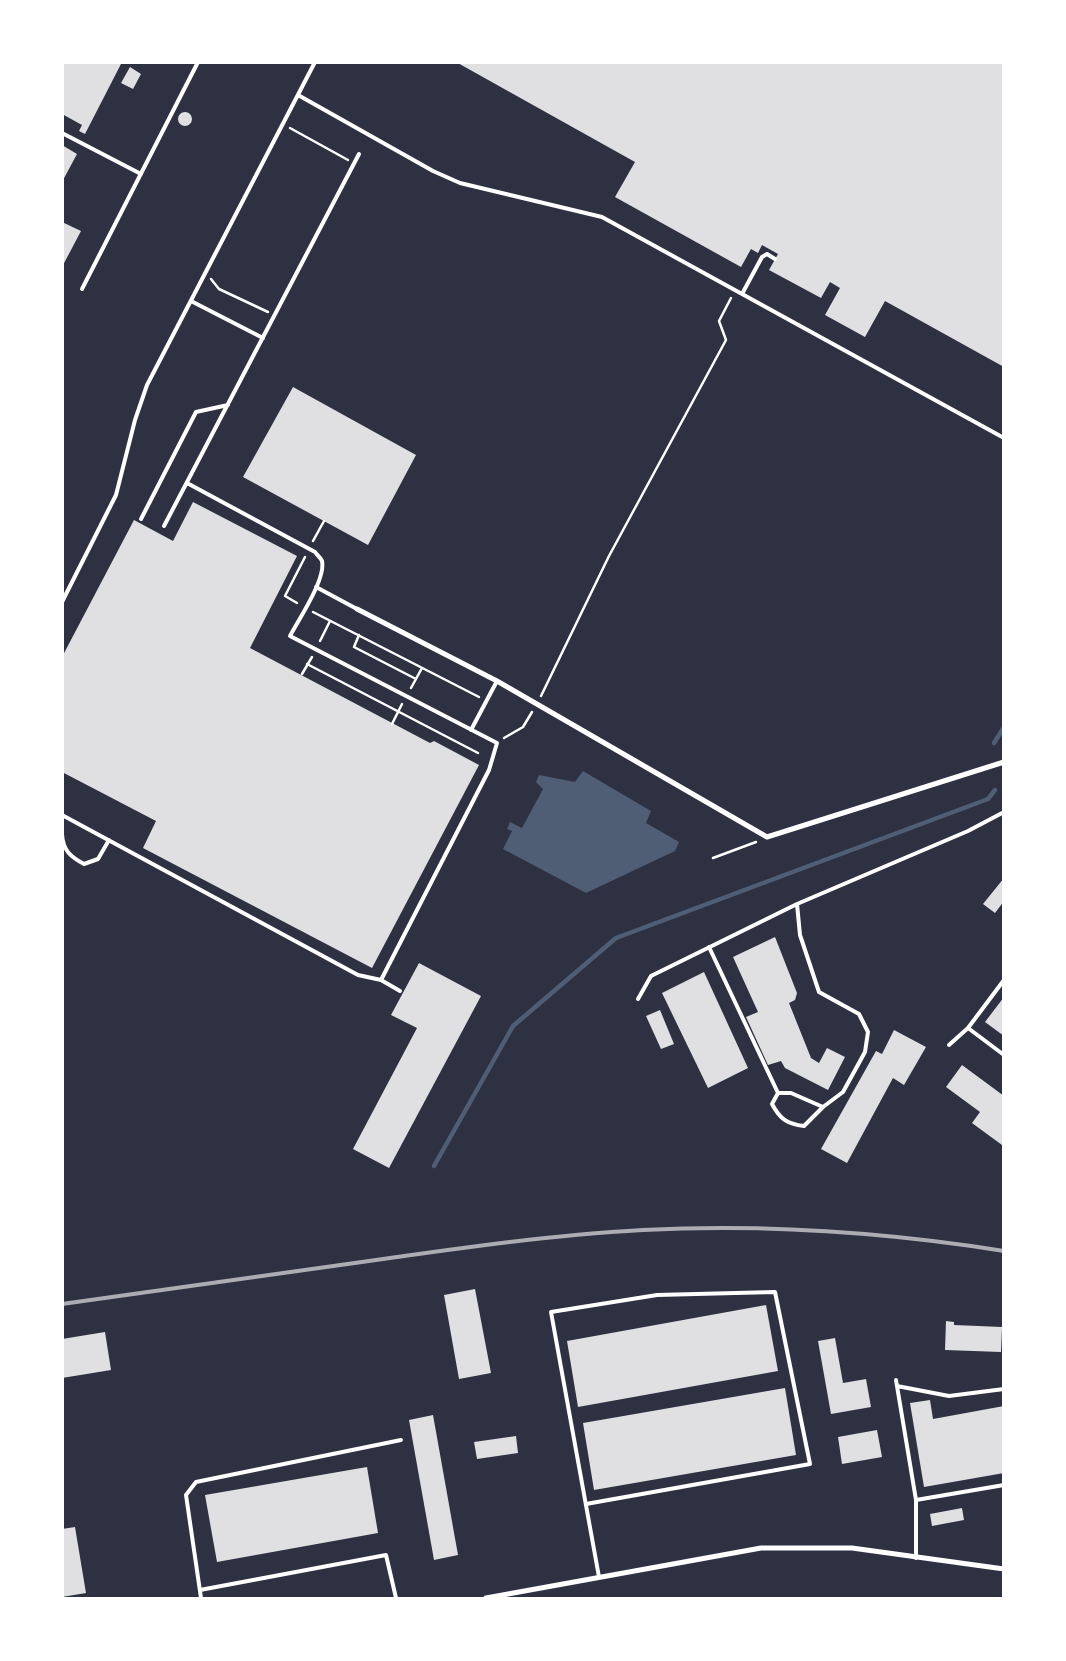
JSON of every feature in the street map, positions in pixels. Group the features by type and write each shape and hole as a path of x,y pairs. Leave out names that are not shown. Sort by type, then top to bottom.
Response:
{"street":[{"path":"357,609 497,681 767,837 1004,762"},
{"path":"486,1598 761,1548 852,1548 1004,1570"},
{"path":"516,1592 520,1598"}],"lane":[{"path":"82,289 198,62"},
{"path":"62,602 112,503 144,393 315,62"},
{"path":"298,96 433,171 460,183 602,217 1004,438"},
{"path":"62,133 142,174"},
{"path":"164,526 359,154"},
{"path":"742,294 762,257 766,254 775,259"},
{"path":"191,301 263,338"},
{"path":"141,519 196,412 228,405"},
{"path":"187,483 315,552 322,560 322,571 316,587 290,636 497,743 489,770 381,980"},
{"path":"316,587 357,609"},
{"path":"471,730 497,681"},
{"path":"638,999 650,976 797,904 968,831 1004,812"},
{"path":"62,815 358,975 381,980 400,991"},
{"path":"62,834 69,856 84,864 98,859 108,840"},
{"path":"778,1093 772,1104 778,1115 789,1124 804,1126 842,1092 864,1052 868,1032 859,1014 819,992 800,935 797,904"},
{"path":"709,947 778,1093"},
{"path":"949,1045 968,1028 1004,980"},
{"path":"968,1028 1004,1055"},
{"path":"778,1093 790,1093 823,1107"},
{"path":"586,1504 810,1464 775,1292 657,1295 551,1312 599,1577"},
{"path":"896,1380 916,1500 916,1558"},
{"path":"897,1386 949,1396 1004,1389"},
{"path":"201,1598 186,1495 196,1482 401,1440"},
{"path":"916,1500 1004,1485"},
{"path":"200,1590 386,1554 396,1598"}],"path":[{"path":"290,128 348,160"},
{"path":"210,278 219,289 268,312"},
{"path":"504,738 523,727 537,704 609,556 726,340 719,321 735,290"},
{"path":"313,541 324,521"},
{"path":"297,604 285,596 305,556"},
{"path":"309,610 482,698"},
{"path":"319,643 330,621"},
{"path":"359,635 354,646 416,679"},
{"path":"302,674 312,657"},
{"path":"307,664 478,753"},
{"path":"410,689 422,668"},
{"path":"392,724 404,701"},
{"path":"713,858 767,837"}],"water":[{"path":"583,771 651,811 646,823 679,842 675,851 586,893 503,849 512,831 507,829 510,822 522,828 543,789 536,782 539,775 575,782"}],"building":[{"path":"62,62 122,62 85,134 79,131 82,125 62,114"},
{"path":"456,62 1004,62 1004,367 885,301 865,337 825,315 840,288 830,282 821,298 769,270 778,254 762,245 758,253 751,249 741,267 615,197 635,162"},
{"path":"130,67 141,74 133,89 121,83"},
{"path":"185,112 190,114 192,119 190,124 185,126 180,124 178,119 180,114"},
{"path":"62,145 77,154 62,182"},
{"path":"62,222 81,231 62,267"},
{"path":"293,387 416,455 368,545 243,477"},
{"path":"193,502 297,556 250,648 430,743 434,741 479,765 372,968 143,848 156,821 62,772 62,657 134,520 173,541"},
{"path":"1004,878 1004,901 995,913 983,904"},
{"path":"775,937 797,993 795,1000 789,1003 811,1058 819,1063 827,1048 845,1057 828,1090 785,1068 781,1061 768,1065 746,1017 758,1012 733,957"},
{"path":"419,963 481,996 389,1168 353,1149 417,1028 391,1015"},
{"path":"704,972 748,1068 708,1088 662,993"},
{"path":"1004,997 1004,1036 985,1022"},
{"path":"660,1010 674,1044 661,1049 646,1016"},
{"path":"894,1030 926,1047 904,1085 893,1078 847,1163 821,1149 876,1051 882,1054"},
{"path":"962,1065 1004,1096 1002,1145 972,1123 980,1112 946,1087"},
{"path":"475,1289 491,1373 459,1379 444,1295"},
{"path":"766,1305 778,1371 578,1407 567,1341"},
{"path":"946,1321 954,1322 954,1325 1002,1327 1001,1352 945,1350"},
{"path":"105,1332 111,1370 62,1378 62,1339"},
{"path":"835,1338 843,1383 866,1379 871,1407 831,1414 818,1341"},
{"path":"785,1388 796,1455 594,1490 583,1423"},
{"path":"930,1400 933,1419 1004,1406 1004,1473 924,1487 910,1403"},
{"path":"433,1415 458,1555 434,1560 409,1420"},
{"path":"877,1430 882,1457 842,1464 838,1437"},
{"path":"516,1436 518,1453 477,1459 474,1442"},
{"path":"367,1467 378,1533 217,1562 205,1495"},
{"path":"962,1508 964,1520 932,1526 930,1514"},
{"path":"75,1527 86,1593 62,1597 62,1529"}],"waterway":[{"path":"994,743 1004,727"},
{"path":"434,1166 513,1026 616,938 988,799 995,790"}],"railway":[{"path":"62,1304 471,1247 574,1235 643,1230 734,1228 824,1231 869,1234 1004,1251"}]}
